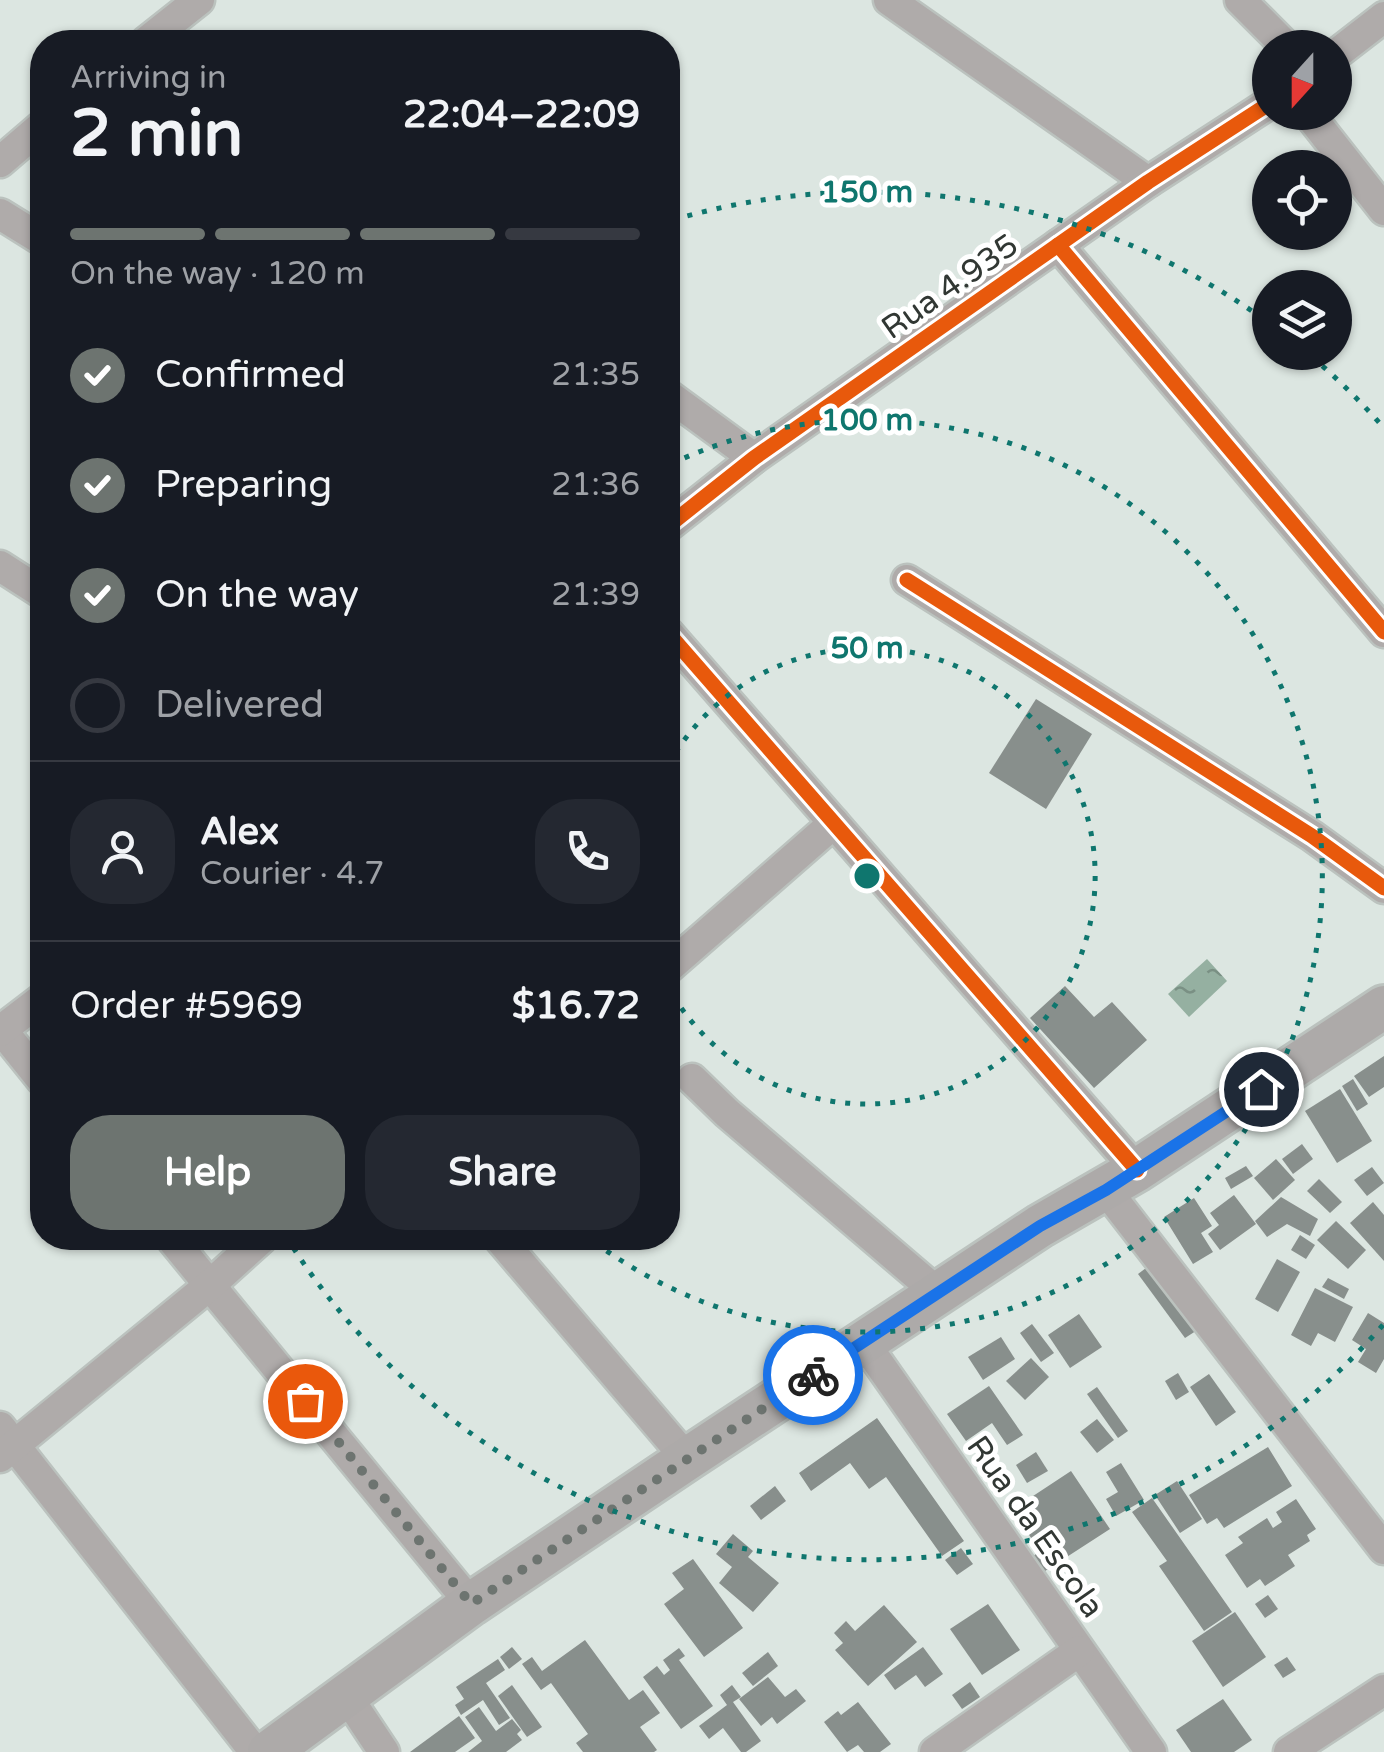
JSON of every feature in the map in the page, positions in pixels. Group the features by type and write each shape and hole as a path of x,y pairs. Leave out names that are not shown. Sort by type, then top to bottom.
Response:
{"main road":[{"path":"269,1752 471,1604 687,1459 1040,1226 1122,1180 1384,1007"}],"street":[{"path":"161,30 199,0"},
{"path":"890,0 1148,182"},
{"path":"1240,0 1270,30"},
{"path":"1352,41 1384,17"},
{"name":"Rua 4.935","path":"680,517 754,458 1148,182 1252,115"},
{"path":"1320,130 1384,210"},
{"path":"0,162 30,136"},
{"path":"0,214 30,233"},
{"path":"1058,245 1384,632"},
{"path":"680,404 754,458"},
{"path":"0,566 30,585"},
{"path":"908,580 1312,836 1384,888"},
{"path":"680,647 834,824 1122,1180 1384,1549"},
{"path":"680,958 834,824"},
{"path":"30,1008 0,1029 30,1065"},
{"path":"692,1079 938,1293"},
{"path":"181,1250 471,1604"},
{"path":"249,1250 210,1285 5,1443 255,1752"},
{"path":"508,1250 687,1459"},
{"name":"Rua da Escola","path":"863,1342 1151,1752"},
{"path":"935,1752 1079,1652"},
{"path":"1289,1752 1384,1690"},
{"path":"346,1695 384,1752"}],"water":[{"path":"1207,959 1227,981 1189,1017 1168,994"}],"building":[{"path":"1036,699 1092,734 1046,809 989,773"},
{"path":"1065,986 1094,1017 1112,1002 1147,1040 1094,1088 1030,1018"},
{"path":"1384,1056 1384,1087 1369,1097 1354,1076"},
{"path":"1353,1079 1368,1104 1357,1111 1342,1086"},
{"path":"1340,1089 1372,1141 1337,1163 1305,1111"},
{"path":"1302,1144 1313,1159 1293,1174 1282,1159"},
{"path":"1276,1159 1295,1180 1273,1200 1254,1178"},
{"path":"1246,1166 1253,1176 1231,1189 1225,1178"},
{"path":"1372,1167 1384,1183 1367,1196 1354,1180"},
{"path":"1319,1179 1342,1202 1330,1213 1307,1191"},
{"path":"1234,1195 1256,1224 1220,1250 1208,1234 1219,1225 1210,1213"},
{"path":"1281,1197 1318,1219 1310,1236 1287,1224 1267,1237 1255,1221"},
{"path":"1194,1198 1212,1226 1201,1233 1213,1252 1193,1264 1164,1217"},
{"path":"1373,1202 1384,1215 1384,1261 1350,1223"},
{"path":"1336,1221 1366,1250 1348,1269 1317,1240"},
{"path":"1300,1235 1315,1245 1306,1259 1291,1250"},
{"path":"1277,1259 1300,1272 1278,1312 1255,1299"},
{"path":"1154,1262 1202,1327 1185,1338 1138,1274"},
{"path":"1328,1278 1349,1289 1344,1299 1322,1287"},
{"path":"1315,1288 1353,1307 1335,1342 1318,1333 1311,1346 1291,1335"},
{"path":"1368,1313 1384,1323 1384,1359 1376,1373 1358,1362 1366,1349 1352,1340"},
{"path":"1079,1314 1102,1347 1070,1368 1048,1335"},
{"path":"1032,1324 1054,1353 1041,1362 1020,1333"},
{"path":"1001,1337 1015,1359 983,1380 968,1357"},
{"path":"1031,1358 1049,1377 1025,1400 1006,1381"},
{"path":"1178,1373 1189,1392 1176,1400 1165,1381"},
{"path":"1209,1374 1236,1412 1216,1426 1190,1387"},
{"path":"989,1386 1023,1435 1007,1445 992,1423 966,1441 947,1414"},
{"path":"1097,1387 1128,1431 1118,1438 1087,1394"},
{"path":"877,1418 964,1541 942,1556 886,1477 869,1489 850,1463 811,1491 799,1473"},
{"path":"1097,1419 1114,1440 1097,1453 1080,1432"},
{"path":"1268,1447 1292,1486 1224,1528 1217,1518 1207,1524 1189,1495"},
{"path":"1036,1452 1048,1471 1027,1483 1016,1465"},
{"path":"1121,1463 1144,1500 1116,1516 1106,1499 1118,1492 1106,1472"},
{"path":"1071,1471 1110,1529 1042,1573 1032,1557 1040,1551 1012,1510"},
{"path":"1177,1481 1202,1519 1180,1533 1155,1495"},
{"path":"775,1486 786,1501 761,1520 750,1506"},
{"path":"1152,1498 1232,1612 1204,1631 1159,1566 1167,1561 1132,1512"},
{"path":"1296,1499 1316,1529 1307,1535 1310,1541 1288,1555 1295,1566 1265,1586 1260,1579 1247,1588 1225,1555 1243,1543 1238,1537 1267,1518 1273,1528 1282,1522 1276,1512"},
{"path":"733,1534 753,1551 748,1557 779,1583 753,1612 719,1583 732,1567 716,1554"},
{"path":"961,1548 973,1564 957,1575 945,1560"},
{"path":"693,1559 743,1628 704,1657 664,1604 684,1589 672,1573"},
{"path":"1268,1595 1278,1609 1265,1618 1255,1604"},
{"path":"988,1604 1020,1650 982,1675 950,1629"},
{"path":"884,1605 917,1642 868,1686 835,1650 843,1643 834,1633 846,1621 855,1631"},
{"path":"1235,1612 1266,1657 1223,1687 1192,1641"},
{"path":"585,1640 629,1700 643,1690 660,1713 640,1727 657,1750 654,1752 583,1752 576,1743 588,1734 551,1683 541,1690 522,1664 532,1657 542,1671"},
{"path":"512,1647 522,1659 509,1669 500,1657"},
{"path":"923,1647 943,1674 925,1687 916,1675 895,1690 884,1675"},
{"path":"679,1648 685,1656 679,1660 713,1706 681,1729 643,1677 657,1666 664,1675 670,1670 663,1660"},
{"path":"768,1652 778,1666 753,1686 742,1673"},
{"path":"1287,1657 1296,1670 1283,1678 1274,1665"},
{"path":"498,1659 505,1670 486,1683 510,1718 499,1725 483,1700 461,1715 455,1705 464,1699 456,1687"},
{"path":"768,1677 785,1697 796,1689 806,1701 777,1724 772,1717 761,1726 739,1699"},
{"path":"970,1682 980,1697 962,1709 952,1695"},
{"path":"512,1685 542,1727 527,1737 498,1696"},
{"path":"732,1685 741,1697 733,1702 761,1741 746,1752 741,1752 723,1728 709,1739 699,1726 727,1705 720,1695"},
{"path":"1223,1699 1252,1740 1234,1752 1191,1752 1176,1730"},
{"path":"858,1702 891,1744 880,1752 864,1752 858,1745 847,1752 824,1722"},
{"path":"479,1707 496,1731 512,1719 521,1730 517,1734 522,1740 506,1752 468,1752 482,1741 465,1717"},
{"path":"459,1716 475,1738 455,1752 410,1752"}],"cycle path":[{"path":"680,517 754,458 1148,182 1252,115"},
{"path":"1058,245 1384,632"},
{"path":"907,580 1312,836 1384,888"},
{"path":"680,647 1137,1170"}],"way so far":[{"path":"305,1401 471,1604 813,1375"}],"route":[{"path":"813,1375 1040,1226 1106,1190 1261,1089"}]}
